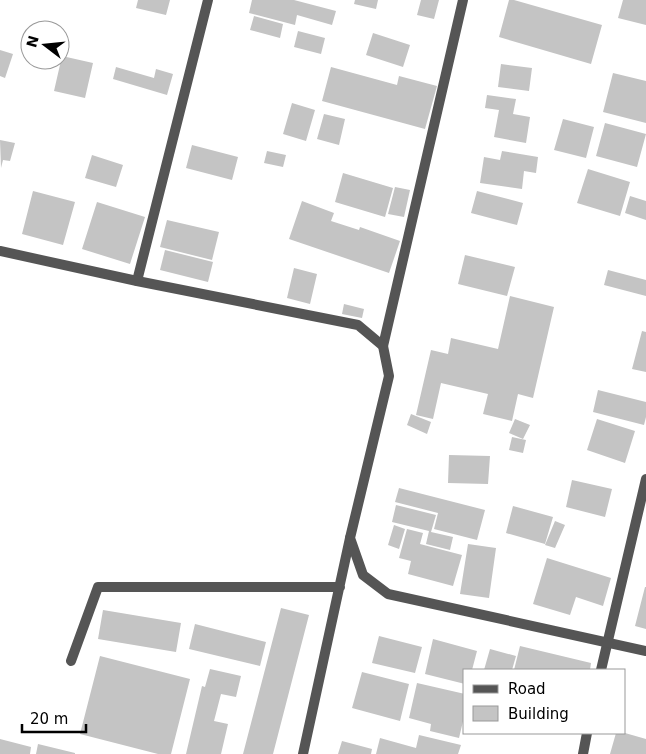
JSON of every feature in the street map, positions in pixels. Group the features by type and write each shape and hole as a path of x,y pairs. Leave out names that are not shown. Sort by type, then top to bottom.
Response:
{"street":[{"path":"137,281 208,0"},
{"path":"303,754 350,538 389,376 383,346 463,0"},
{"path":"0,251 137,281 358,325 383,346"},
{"path":"601,669 646,479"},
{"path":"350,538 363,575 388,594 646,651"},
{"path":"70,661 98,587 340,587"},
{"path":"583,754 587,734"}],"building":[{"path":"138,0 170,0 166,15 136,8"},
{"path":"252,0 294,0 336,11 332,25 297,15 295,25 249,13"},
{"path":"355,0 378,0 376,9 354,4"},
{"path":"421,0 439,0 434,19 417,15"},
{"path":"509,0 602,25 591,64 499,37"},
{"path":"623,0 646,0 646,25 618,18"},
{"path":"254,16 283,24 280,38 250,30"},
{"path":"298,31 325,38 321,54 294,47"},
{"path":"373,33 410,45 403,67 366,55"},
{"path":"0,50 13,54 5,78 0,76"},
{"path":"70,58 93,63 85,98 54,91 59,70 70,70"},
{"path":"501,64 532,68 529,91 498,87"},
{"path":"116,67 154,78 156,69 173,74 167,95 113,79"},
{"path":"331,67 397,85 399,76 437,86 425,129 322,101"},
{"path":"613,73 646,81 646,123 603,112"},
{"path":"487,95 516,99 513,114 530,117 526,143 494,137 499,110 485,108"},
{"path":"292,103 315,110 306,141 283,134"},
{"path":"324,114 345,119 339,145 317,139"},
{"path":"563,119 594,127 586,158 554,150"},
{"path":"605,123 646,134 637,167 596,156"},
{"path":"0,140 15,143 10,161 3,160 1,168"},
{"path":"192,145 238,157 232,180 186,168"},
{"path":"267,151 286,155 283,167 264,163"},
{"path":"502,151 538,157 536,173 524,171 522,189 480,183 484,157 500,160"},
{"path":"92,155 123,165 116,187 85,178"},
{"path":"588,169 630,182 620,216 577,203"},
{"path":"343,173 393,188 385,217 335,202"},
{"path":"395,187 410,190 404,217 388,214"},
{"path":"33,191 75,202 63,245 22,234"},
{"path":"477,191 523,203 517,225 471,213"},
{"path":"630,196 646,201 646,220 625,213"},
{"path":"302,201 334,213 331,221 359,230 360,227 400,241 389,273 289,239"},
{"path":"97,202 145,217 130,264 82,249"},
{"path":"167,220 219,232 212,260 160,247"},
{"path":"165,250 213,262 208,282 160,270"},
{"path":"465,255 515,267 507,296 458,284"},
{"path":"294,268 317,274 310,304 287,298"},
{"path":"608,270 646,280 646,296 604,285"},
{"path":"510,296 554,307 533,398 518,394 512,421 483,414 488,394 441,383 433,419 416,415 431,350 448,354 451,338 498,349"},
{"path":"344,304 364,309 362,318 342,314"},
{"path":"642,331 646,332 646,372 632,369"},
{"path":"598,390 646,402 644,425 593,412"},
{"path":"411,414 431,422 427,434 407,425"},
{"path":"515,419 530,425 523,439 509,433"},
{"path":"597,419 635,431 625,463 587,450"},
{"path":"512,437 526,440 523,453 509,450"},
{"path":"449,455 490,456 488,484 448,483"},
{"path":"572,480 612,489 605,517 566,507"},
{"path":"399,488 485,510 477,540 434,529 438,513 395,502"},
{"path":"396,505 436,515 431,532 453,537 450,550 426,544 429,531 392,522"},
{"path":"513,506 553,517 545,544 506,533"},
{"path":"555,521 565,525 555,548 545,545"},
{"path":"394,525 405,529 399,549 388,545"},
{"path":"407,529 423,533 420,544 462,555 453,586 408,574 411,561 399,558"},
{"path":"468,544 496,548 489,598 460,594"},
{"path":"547,558 611,578 603,606 576,597 570,615 533,604"},
{"path":"646,587 646,629 635,626"},
{"path":"281,608 309,615 273,754 243,754"},
{"path":"103,610 181,623 176,652 98,639"},
{"path":"195,624 266,642 260,666 189,649"},
{"path":"379,636 422,647 415,673 372,663"},
{"path":"433,639 477,651 472,669 463,669 463,684 425,674"},
{"path":"520,646 591,663 590,669 514,669"},
{"path":"490,649 516,656 512,669 484,669"},
{"path":"100,656 190,679 171,754 158,754 80,734"},
{"path":"210,669 241,676 236,697 221,694 214,721 228,724 221,754 186,754 202,686 205,687"},
{"path":"362,672 409,684 400,721 352,708"},
{"path":"417,683 463,694 463,721 459,738 430,731 431,724 409,718"},
{"path":"626,733 646,739 646,754 610,754 616,734"},
{"path":"419,735 461,745 458,754 376,754 380,738 416,748"},
{"path":"0,739 31,747 30,754 0,754"},
{"path":"342,741 372,749 371,754 338,754"},
{"path":"38,744 75,753 75,754 36,754"}]}
